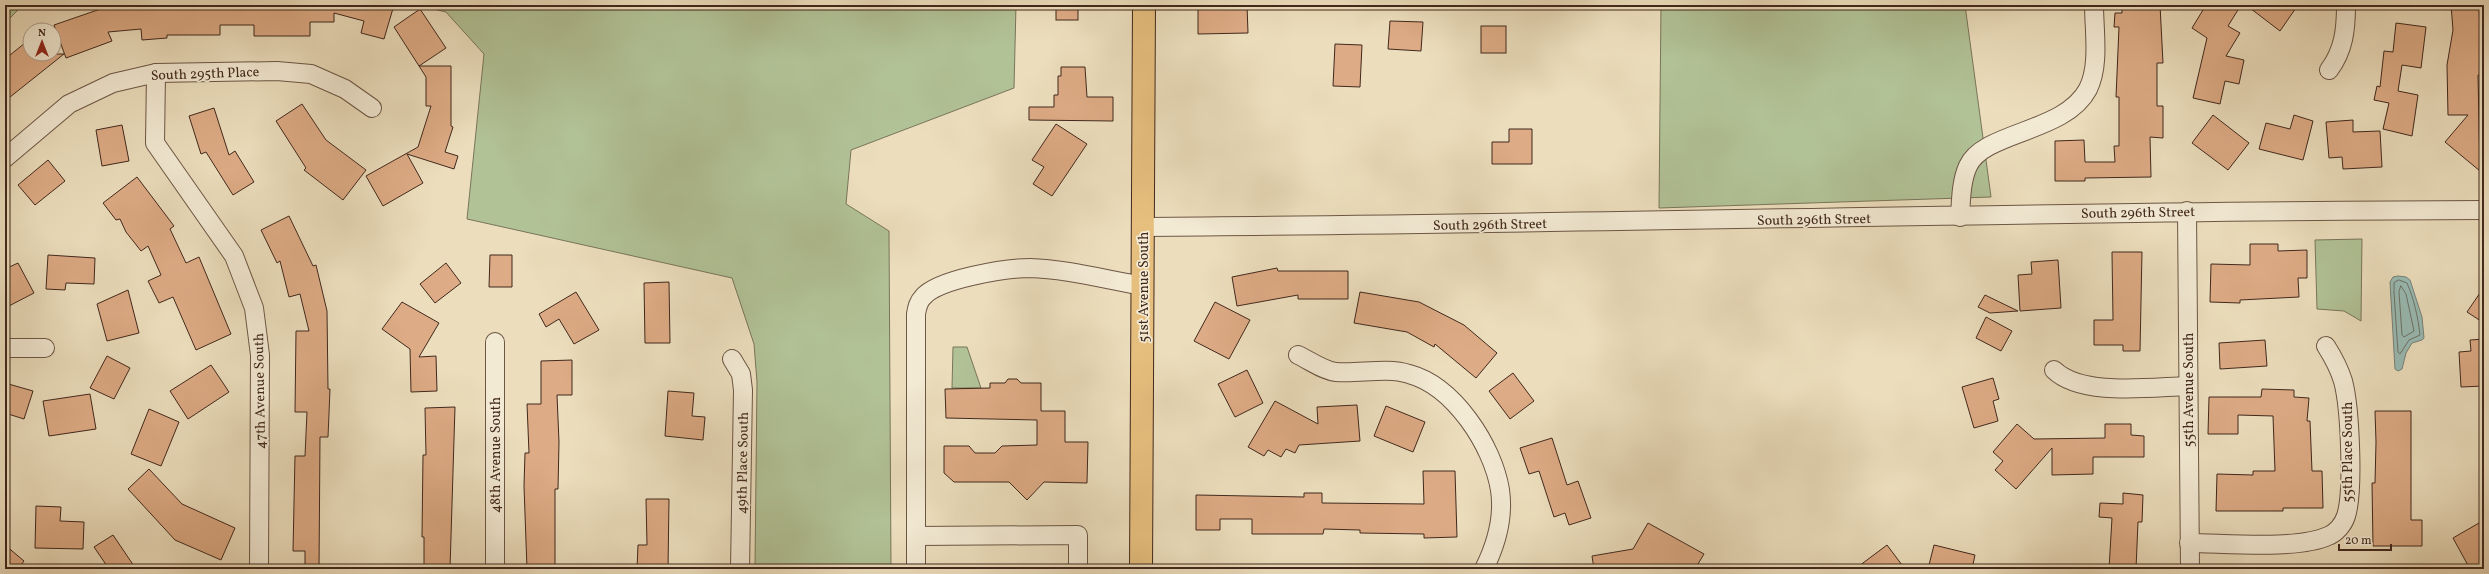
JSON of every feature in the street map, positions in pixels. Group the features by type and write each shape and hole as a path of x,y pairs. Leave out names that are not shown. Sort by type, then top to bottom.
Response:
{"main road":[{"name":"51st Avenue South","path":"1141,569 1144,286 1144,5"}],"street":[{"path":"1960,217 1963,186 1968,166 1979,151 2057,118 2075,105 2088,90 2094,70 2094,5"},
{"path":"2328,70 2342,45 2346,26 2346,5"},
{"name":"South 295th Place","path":"5,158 69,104 114,83 156,73 277,71 311,74 346,89 372,108"},
{"name":"47th Avenue South","path":"156,73 155,142 234,256 249,291 257,324 260,355 259,569"},
{"name":"South 296th Street","path":"1144,227 1440,225 1960,217 2187,211 2484,210"},
{"name":"55th Avenue South","path":"2187,211 2190,569"},
{"path":"916,569 916,314 923,296 938,287 958,280 1029,268 1144,286"},
{"name":"48th Avenue South","path":"495,342 495,569"},
{"name":"55th Place South","path":"2189,542 2305,542 2328,536 2341,526 2346,516 2350,486 2349,412 2343,380 2337,364 2326,346"},
{"path":"5,348 45,348"},
{"path":"1298,355 1335,372 1394,371 1409,374 1425,381 1441,392 1466,417 1489,454 1500,491 1497,535 1484,569"},
{"name":"49th Place South","path":"732,359 741,374 743,390 740,569"},
{"path":"2054,370 2067,380 2089,386 2188,386"},
{"path":"916,536 1078,535 1078,569"}],"green space":[{"path":"5,5 23,5 5,23"},
{"path":"417,5 1016,5 1014,88 851,150 846,204 889,231 891,569 755,569 757,382 754,344 732,278 467,219 484,54 446,12"},
{"path":"1661,5 1965,5 1991,197 1659,208"},
{"path":"2362,239 2361,321 2344,311 2317,309 2315,240"},
{"path":"953,347 967,347 981,388 952,388"}],"water":[{"path":"2393,277 2406,277 2410,280 2422,317 2424,338 2412,343 2406,353 2402,369 2398,371 2395,369 2390,282"}],"building":[{"path":"112,5 394,5 384,39 361,33 364,21 334,13 334,22 310,22 310,36 254,36 254,25 220,25 220,35 167,35 167,38 142,40 141,29 108,32 112,41 66,58 62,47 62,22"},
{"path":"1056,5 1078,5 1078,20 1056,20"},
{"path":"1198,5 1247,5 1248,33 1198,34"},
{"path":"2122,5 2160,5 2163,63 2157,63 2157,106 2163,106 2163,138 2150,137 2151,177 2085,178 2085,181 2055,181 2055,141 2084,140 2085,162 2115,162 2114,146 2119,146 2119,97 2116,97 2119,27 2114,27 2115,13 2122,13"},
{"path":"2206,5 2241,5 2228,26 2240,33 2226,56 2244,60 2239,84 2225,81 2220,104 2193,98 2207,38 2192,28"},
{"path":"2246,5 2298,5 2280,31"},
{"path":"2451,5 2479,5 2481,48 2484,49 2484,76 2478,75 2480,171 2445,142 2468,115 2448,115 2447,65 2453,30"},
{"path":"420,9 446,48 419,66 394,27"},
{"path":"1390,21 1423,22 1421,51 1388,49"},
{"path":"2396,23 2426,27 2421,68 2402,65 2398,91 2418,95 2412,136 2383,129 2389,103 2374,100 2377,86 2380,87 2384,51 2393,52"},
{"path":"1481,26 1506,26 1506,53 1481,53"},
{"path":"1335,44 1362,45 1360,87 1333,86"},
{"path":"22,45 22,62 54,62 5,101 5,59"},
{"path":"419,66 451,66 451,126 453,127 445,152 458,156 454,169 407,154 423,183 383,206 366,176 418,147 431,106 426,106 426,77"},
{"path":"1061,67 1085,67 1087,97 1113,97 1113,121 1029,120 1029,107 1054,107 1054,95 1058,95 1058,76 1061,76"},
{"path":"302,104 326,140 366,170 343,200 304,170 306,168 276,121"},
{"path":"214,108 229,155 235,151 254,182 233,195 206,152 201,154 189,116"},
{"path":"2213,115 2249,143 2228,170 2192,143"},
{"path":"2294,115 2313,121 2303,160 2259,149 2266,123 2290,129"},
{"path":"2353,120 2353,132 2380,131 2382,167 2343,169 2342,157 2329,158 2326,122"},
{"path":"1056,124 1087,144 1052,196 1033,184 1044,167 1032,160"},
{"path":"122,125 129,161 102,166 96,130"},
{"path":"1509,129 1532,129 1532,164 1492,164 1492,142 1509,142"},
{"path":"48,160 65,181 35,205 18,185"},
{"path":"137,177 174,226 170,229 186,263 199,257 231,334 196,350 173,297 159,303 148,281 161,275 148,246 141,251 126,232 120,219 116,220 103,203"},
{"path":"289,216 313,266 316,265 327,311 328,389 330,389 328,437 320,437 319,569 305,569 305,551 293,551 295,456 305,456 307,412 295,412 296,331 309,331 300,294 289,297 280,261 277,263 261,230"},
{"path":"2250,244 2278,244 2278,251 2307,250 2307,278 2298,278 2299,297 2240,300 2240,303 2210,302 2211,264 2250,265"},
{"path":"2112,252 2142,252 2140,351 2123,351 2123,345 2094,345 2094,320 2113,320"},
{"path":"48,255 95,258 94,284 66,283 65,290 46,289"},
{"path":"490,255 512,255 512,287 489,287"},
{"path":"2058,260 2061,308 2020,311 2018,275 2032,274 2031,262"},
{"path":"18,263 34,293 5,308 5,269"},
{"path":"446,263 461,283 435,303 420,284"},
{"path":"1277,268 1278,271 1348,271 1348,299 1298,299 1298,295 1237,306 1232,277"},
{"path":"669,282 670,343 645,343 644,283"},
{"path":"2484,287 2484,323 2467,312"},
{"path":"128,290 139,333 107,341 97,304"},
{"path":"576,292 599,330 574,344 559,319 546,327 539,314"},
{"path":"1360,292 1419,302 1464,325 1497,353 1476,378 1435,344 1434,347 1407,332 1354,323"},
{"path":"1985,295 2018,311 1990,313 1978,307"},
{"path":"402,302 439,323 419,357 436,356 437,391 411,392 410,349 382,329"},
{"path":"1215,302 1250,320 1229,359 1194,341"},
{"path":"1986,317 2012,331 2001,351 1976,338"},
{"path":"2484,339 2484,386 2461,387 2459,352 2471,351 2470,340"},
{"path":"2265,340 2267,366 2220,369 2219,343"},
{"path":"107,356 130,368 114,399 90,388"},
{"path":"572,360 572,395 557,395 559,442 558,489 555,489 555,569 527,569 524,486 525,453 529,453 527,404 541,404 541,361"},
{"path":"211,365 229,392 188,419 170,391"},
{"path":"1247,370 1263,403 1235,417 1218,384"},
{"path":"1513,373 1534,401 1510,419 1489,391"},
{"path":"1993,378 1999,399 1993,401 1998,421 1974,428 1962,387"},
{"path":"1008,379 1017,379 1021,383 1041,383 1041,411 1065,411 1065,442 1088,442 1087,483 1044,482 1027,500 1009,482 954,482 944,473 944,446 969,446 975,453 995,453 1002,446 1037,445 1037,420 946,418 945,389 990,388 990,383 1005,383"},
{"path":"5,383 33,391 24,419 5,413"},
{"path":"2262,389 2294,390 2294,397 2309,398 2307,421 2310,421 2312,471 2322,471 2323,508 2283,508 2283,511 2216,511 2217,474 2253,475 2253,471 2275,471 2273,416 2238,415 2238,434 2208,434 2209,397 2261,397"},
{"path":"668,391 694,393 692,416 705,417 703,440 665,436"},
{"path":"90,394 96,429 49,436 43,401"},
{"path":"1275,401 1318,424 1317,407 1357,405 1360,441 1299,445 1295,453 1286,449 1281,457 1268,450 1264,456 1248,447"},
{"path":"1386,406 1425,422 1413,452 1374,436"},
{"path":"455,407 450,569 424,569 424,537 422,537 423,455 426,455 425,408"},
{"path":"149,409 179,422 161,466 131,454"},
{"path":"2375,411 2411,411 2411,520 2422,520 2422,546 2373,546 2372,483 2375,483"},
{"path":"2017,424 2034,439 2105,438 2105,424 2131,424 2131,435 2144,436 2144,457 2093,457 2093,474 2052,475 2052,448 2016,489 1995,470 2003,461 1993,452"},
{"path":"1552,438 1567,485 1578,481 1591,518 1569,525 1565,513 1554,517 1539,471 1529,474 1520,448"},
{"path":"149,469 182,504 235,528 221,560 175,540 128,489"},
{"path":"1423,471 1455,471 1457,537 1424,538 1424,534 1360,533 1360,530 1324,529 1323,534 1252,534 1252,519 1220,519 1220,530 1196,530 1196,495 1304,497 1304,493 1322,493 1322,503 1424,504"},
{"path":"2123,493 2143,495 2142,522 2138,522 2136,569 2109,569 2112,518 2099,517 2100,503 2123,504"},
{"path":"646,499 669,499 668,569 637,569 638,545 647,545"},
{"path":"36,506 61,507 60,521 84,522 83,549 35,548"},
{"path":"1648,523 1704,554 1695,569 1594,569 1592,556 1633,549"},
{"path":"2479,523 2484,532 2484,569 2470,569 2453,538"},
{"path":"113,535 136,569 109,569 94,547"},
{"path":"5,545 24,561 18,569 5,569"},
{"path":"1887,545 1905,569 1855,569"},
{"path":"1934,545 1975,555 1972,569 1928,569"}]}
